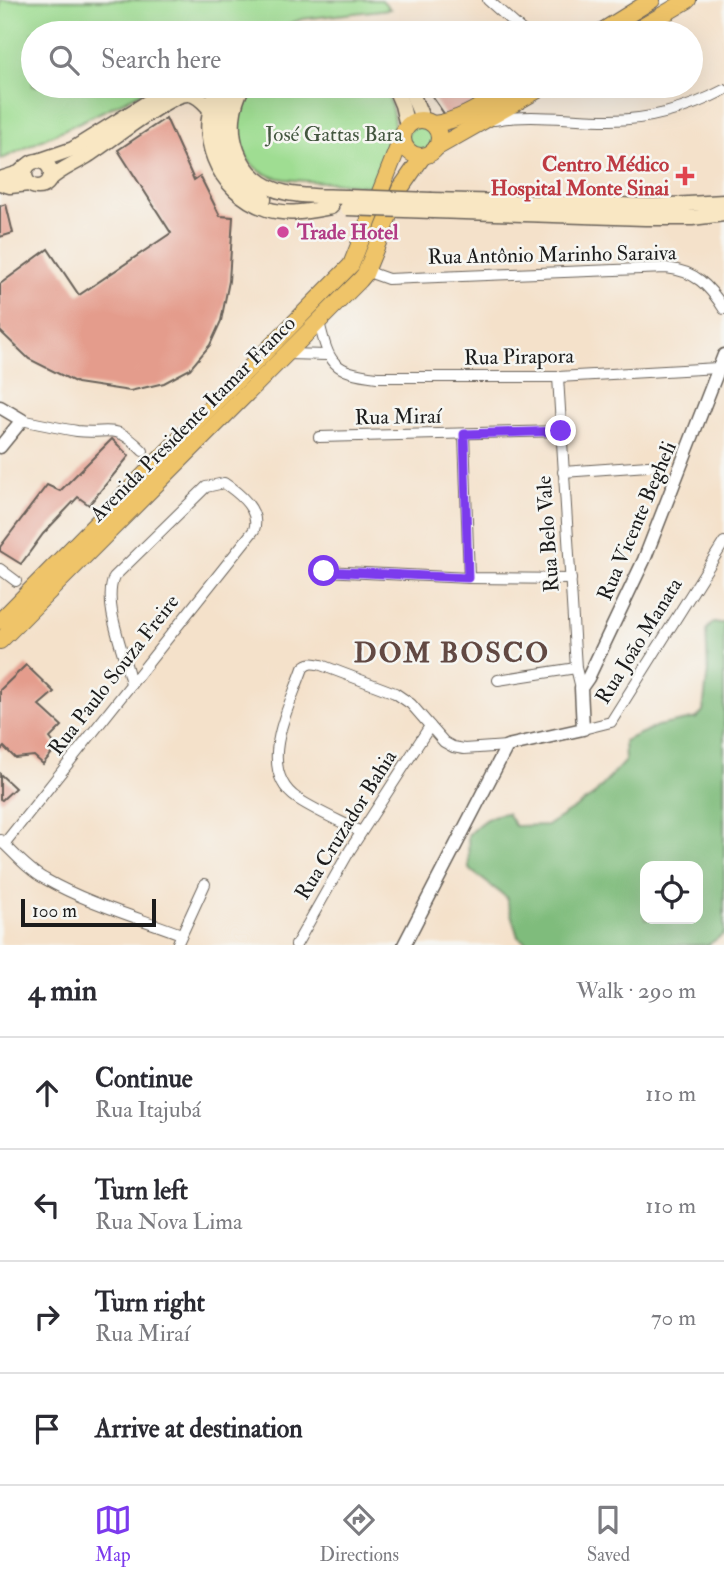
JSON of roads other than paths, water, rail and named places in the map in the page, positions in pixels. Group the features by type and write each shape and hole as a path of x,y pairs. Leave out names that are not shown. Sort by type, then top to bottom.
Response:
{"main road":[{"path":"614,21 630,7 652,0"},
{"path":"652,21 688,0"},
{"path":"0,181 33,164 73,149 155,98"},
{"path":"0,181 10,186 29,184 41,187 60,170 87,156 175,98"},
{"path":"199,98 211,110"},
{"path":"216,98 209,121 212,154 223,177 241,195 254,203 281,212 299,212 347,203"},
{"path":"225,98 220,115 221,140 224,154 235,176 265,200 331,207"},
{"path":"238,98 233,111 233,135 237,152 250,171 264,183 288,194 347,203 433,205 653,206 724,202"},
{"path":"399,98 408,151 429,152 524,98"},
{"path":"415,98 439,138 429,152"},
{"path":"405,132 411,122 463,116 494,98"},
{"name":"Avenida Presidente Itamar Franco","path":"0,621 351,265 405,132"},
{"name":"Avenida Presidente Itamar Franco","path":"0,641 360,280 400,189 429,152"},
{"path":"33,164 48,167 50,179"},
{"path":"29,184 25,178 33,164"},
{"path":"433,205 645,219 724,214"}],"street":[{"path":"488,0 512,21"},
{"path":"483,122 513,117 610,120 648,117 683,108 724,90"},
{"name":"Rua Antônio Marinho Saraiva","path":"368,267 374,274 388,279 679,269 691,273 708,285 724,309"},
{"path":"287,354 327,355 319,322"},
{"name":"Rua Pirapora","path":"327,355 344,370 377,377 558,377 718,368"},
{"name":"Rua Vicente Begheli","path":"565,732 576,715 581,693 644,561 724,355"},
{"name":"Rua Belo Vale","path":"558,377 576,668 581,693"},
{"path":"0,407 22,420 82,432 109,429 132,439 143,451"},
{"path":"0,447 22,420"},
{"name":"Rua Miraí","path":"319,437 561,431"},
{"path":"464,434 468,578"},
{"path":"564,472 662,466"},
{"name":"Rua Paulo Souza Freire","path":"2,842 131,684 254,530 257,517 253,510 224,483 206,487 197,495 114,577 109,587 108,601 131,684"},
{"name":"Rua João Manata","path":"507,747 611,722 724,542"},
{"path":"0,569 16,581"},
{"path":"324,571 468,578 571,579"},
{"path":"361,832 298,799 281,780 276,762 276,746 303,668 312,663 321,665 395,693 411,704 444,743 453,747 507,747"},
{"path":"498,680 576,668"},
{"path":"581,693 583,729"},
{"name":"Rua Cruzador Bahia","path":"296,945 361,832 430,726"},
{"path":"404,945 507,747"},
{"path":"2,842 44,879 87,899 181,934"},
{"path":"177,945 205,884"}],"place":[{"name":"Centro Médico Hospital Monte Sinai","path":"685,176"},
{"name":"Trade Hotel","path":"283,232"}],"district":[{"name":"DOM BOSCO","path":"452,653"}],"park label":[{"name":"José Gattas Bara","path":"334,134"}]}
